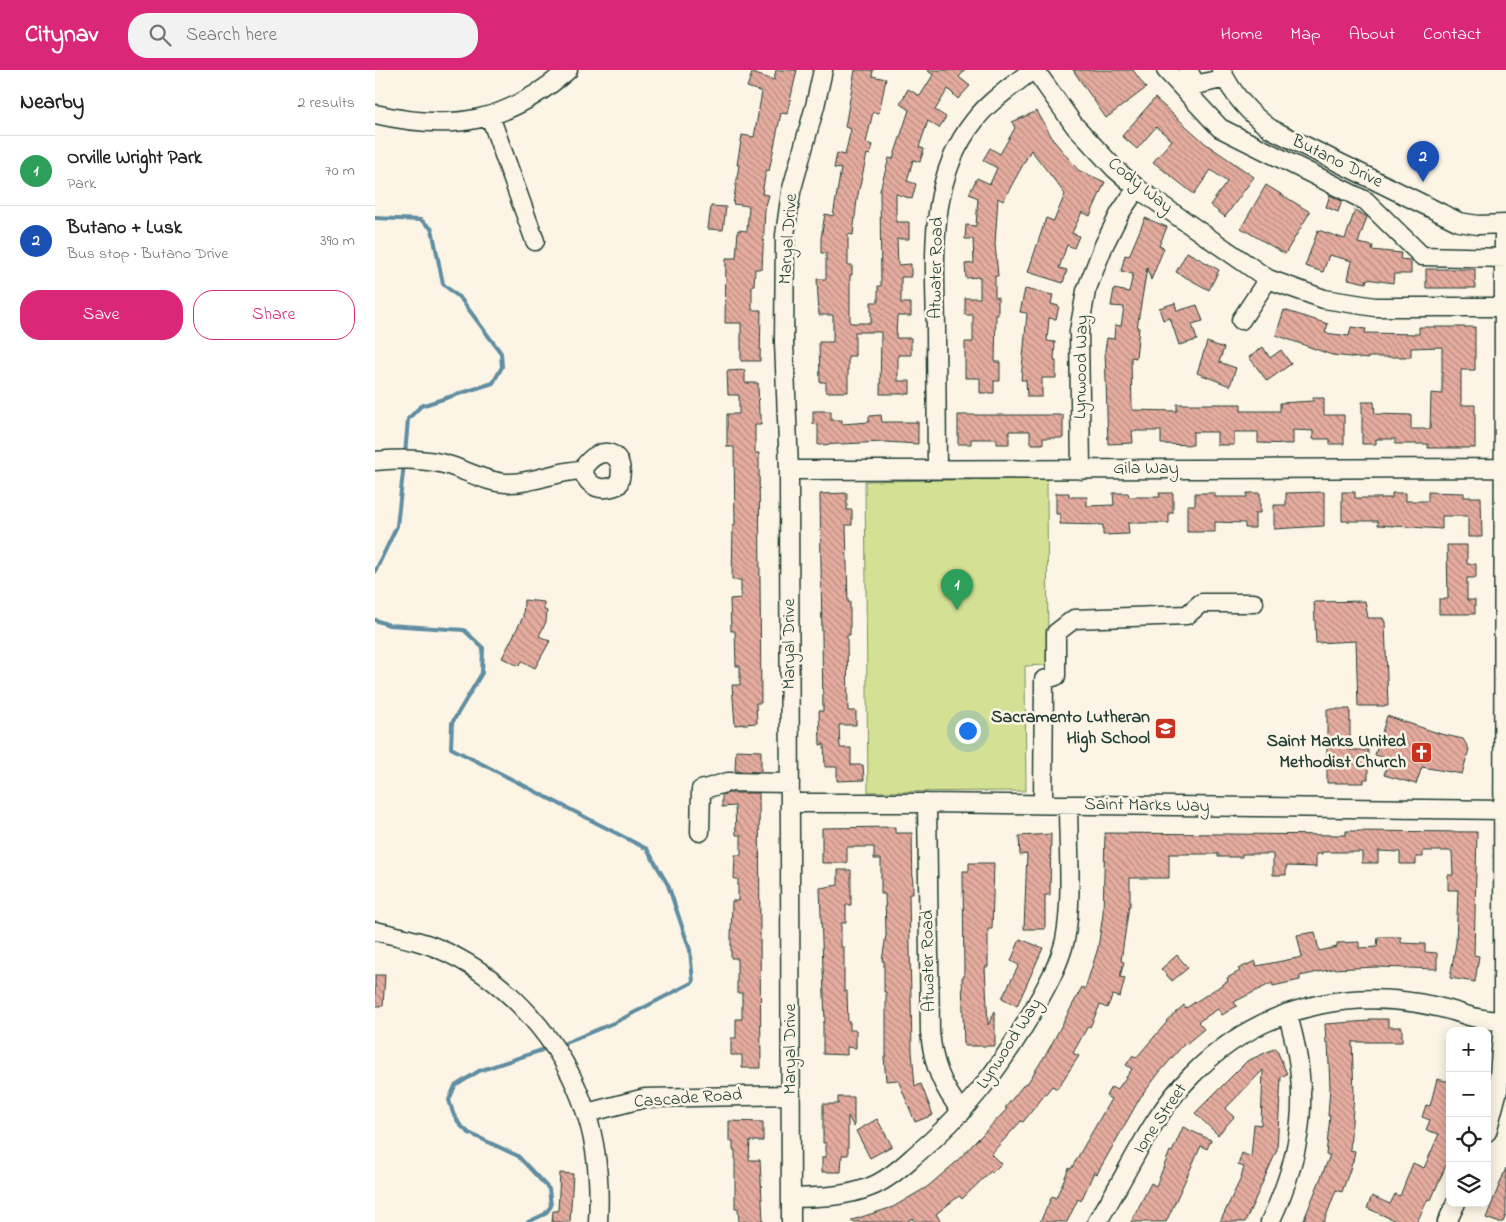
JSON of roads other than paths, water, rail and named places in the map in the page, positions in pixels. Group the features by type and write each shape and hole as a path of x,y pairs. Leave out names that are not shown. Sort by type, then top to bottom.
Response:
{"street":[{"path":"375,114 420,123 443,124 464,122 489,116 534,96 568,70"},
{"name":"Maryal Drive","path":"791,1222 789,470 784,342 785,235 791,192 823,70"},
{"name":"Cody Way","path":"1034,70 1074,125 1115,169 1137,188 1268,279 1324,299 1375,307 1503,307"},
{"name":"Atwater Road","path":"937,470 935,230 943,183 958,146 975,120 995,100 1034,70"},
{"path":"1166,70 1220,128 1366,201 1422,256 1505,257"},
{"path":"1188,70 1196,85 1223,74"},
{"name":"Butano Drive","path":"1223,74 1242,104 1254,117 1271,129 1459,222 1478,225 1505,225"},
{"path":"489,116 535,241"},
{"name":"Lynwood Way","path":"1081,470 1079,331 1086,291 1103,245 1120,213 1137,188"},
{"path":"1491,1117 1498,1090 1505,1024 1504,810 1496,736 1502,637 1505,225"},
{"path":"1241,320 1268,279"},
{"path":"375,461 430,461 489,480 507,483 557,472 582,470"},
{"name":"Gila Way","path":"789,470 1503,468"},
{"path":"1043,804 1044,680 1056,676 1057,633 1074,619 1187,615 1201,603 1254,603"},
{"path":"700,832 701,790 728,782 790,783"},
{"name":"Saint Marks Way","path":"790,803 1504,810"},
{"name":"Atwater Road","path":"927,803 930,1032 932,1053 941,1082 962,1112"},
{"name":"Lynwood Way","path":"791,1198 833,1196 870,1187 902,1167 962,1112 993,1077 1012,1048 1058,962 1068,919 1068,805"},
{"path":"375,932 437,948 461,960 501,987 530,1016 557,1051 587,1113 597,1175 598,1222"},
{"name":"Ione Street","path":"1097,1222 1157,1119 1190,1077 1232,1042 1255,1028 1287,1013 1340,1000 1394,999 1421,1002 1505,1024"},
{"path":"1270,1222 1293,1167 1302,1116 1300,1065 1287,1013"},
{"name":"Cascade Road","path":"587,1113 645,1098 791,1095"},
{"path":"1447,1222 1454,1207"}],"waterway":[{"path":"375,218 421,220 432,229 443,284 461,299 501,353 502,367 493,383 421,406 408,419 405,455"},
{"path":"375,572 397,526 404,464"},
{"path":"375,620 389,625 464,630 483,648 482,673 452,723 451,748 647,849 668,885 690,950 693,982 618,1021 565,1043"},
{"path":"528,1222 545,1214 551,1206 549,1189 518,1156 469,1133 460,1125 453,1113 449,1100 455,1086 479,1071 542,1050"}],"place":[{"name":"Butano + Lusk","path":"1423,182"},
{"name":"Orville Wright Park","path":"957,610"},
{"name":"Sacramento Lutheran High School","path":"1166,728"},
{"name":"Saint Marks United Methodist Church","path":"1422,752"}]}
